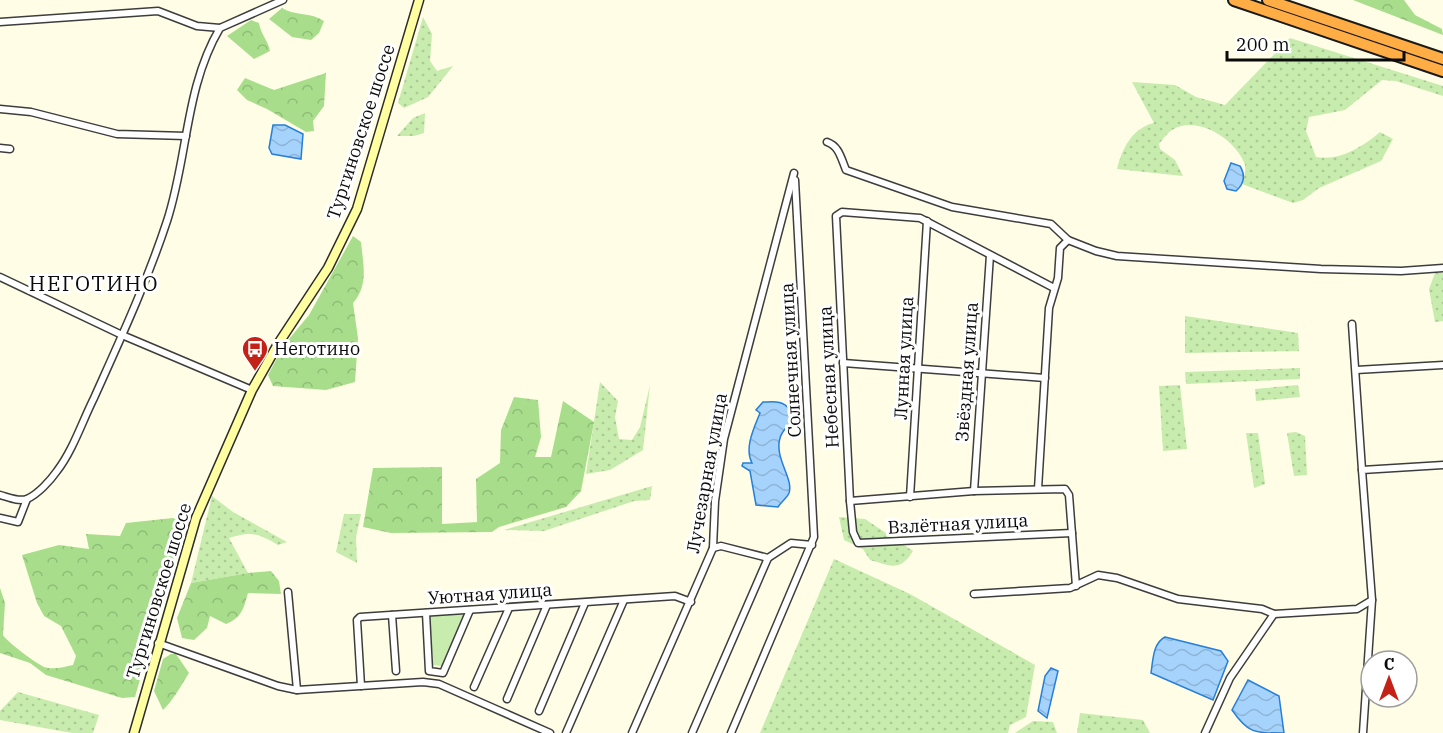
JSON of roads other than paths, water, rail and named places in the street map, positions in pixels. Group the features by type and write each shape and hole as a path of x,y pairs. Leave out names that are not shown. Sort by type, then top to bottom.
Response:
{"highway":[{"path":"1234,0 1443,71"},
{"path":"1268,0 1443,59"}],"main road":[{"name":"Тургиновское шоссе","path":"134,733 192,528 252,390 278,344 328,268 357,208 419,0"}],"street":[{"path":"0,22 159,11 197,26 220,28 283,0"},
{"path":"0,518 18,522 27,498 57,471 122,335 168,220 199,71 220,28"},
{"path":"0,110 31,112 117,134 186,136"},
{"path":"827,142 834,144 846,170 952,207 1052,224 1068,240 1117,256 1321,269 1401,271 1443,268"},
{"path":"0,148 10,149"},
{"name":"Солнечная улица","path":"794,173 814,530 812,545"},
{"name":"Лучезарная улица","path":"632,733 713,548 715,501 724,439 794,173"},
{"name":"Небесная улица","path":"853,532 836,216 842,212 920,218 927,221"},
{"path":"927,221 1054,288"},
{"name":"Лунная улица","path":"910,497 927,221"},
{"path":"1038,489 1049,308 1058,278 1060,248 1068,240"},
{"name":"Звёздная улица","path":"974,491 990,255"},
{"path":"0,277 122,335 252,390"},
{"path":"1352,324 1372,600 1363,733"},
{"path":"843,363 1045,378"},
{"path":"1356,370 1443,365"},
{"path":"1362,470 1443,465"},
{"path":"850,501 974,491 1038,489 1068,491 1076,586"},
{"path":"0,495 19,500 27,498"},
{"name":"Взлётная улица","path":"853,532 858,543 864,544 1072,533"},
{"path":"692,733 768,558 791,543 812,545 730,733"},
{"path":"713,548 721,546 768,558"},
{"path":"974,594 1076,586 1098,575 1110,576 1178,599 1262,609 1274,614 1357,609 1372,600"},
{"path":"288,592 297,690"},
{"name":"Уютная улица","path":"361,686 357,619 675,596 691,602"},
{"path":"566,733 624,600"},
{"path":"539,711 585,603"},
{"path":"507,699 548,605"},
{"path":"474,687 509,608"},
{"path":"426,613 429,671 443,673 470,610"},
{"path":"1205,733 1230,678 1274,614"},
{"path":"392,615 396,671"},
{"path":"158,643 278,686 297,690 423,682 439,684 550,733"}],"water":[{"path":"273,125 285,125 303,134 301,159 272,154 269,148"},
{"path":"1231,163 1240,166 1243,173 1241,186 1236,191 1227,189 1224,181"},
{"path":"763,402 781,403 787,406 791,414 790,421 781,434 779,446 790,487 788,495 778,507 756,505 750,471 742,466 743,463 752,463 749,445 760,413 756,410"},
{"path":"1165,637 1221,651 1228,661 1213,700 1151,673 1156,648"},
{"path":"1051,668 1058,671 1047,718 1038,711 1045,676"},
{"path":"1248,680 1279,696 1284,733 1252,730 1232,710"}],"place":[{"name":"Неготино","path":"255,372"}],"district":[{"name":"НЕГОТИНО","path":"94,284"}]}
